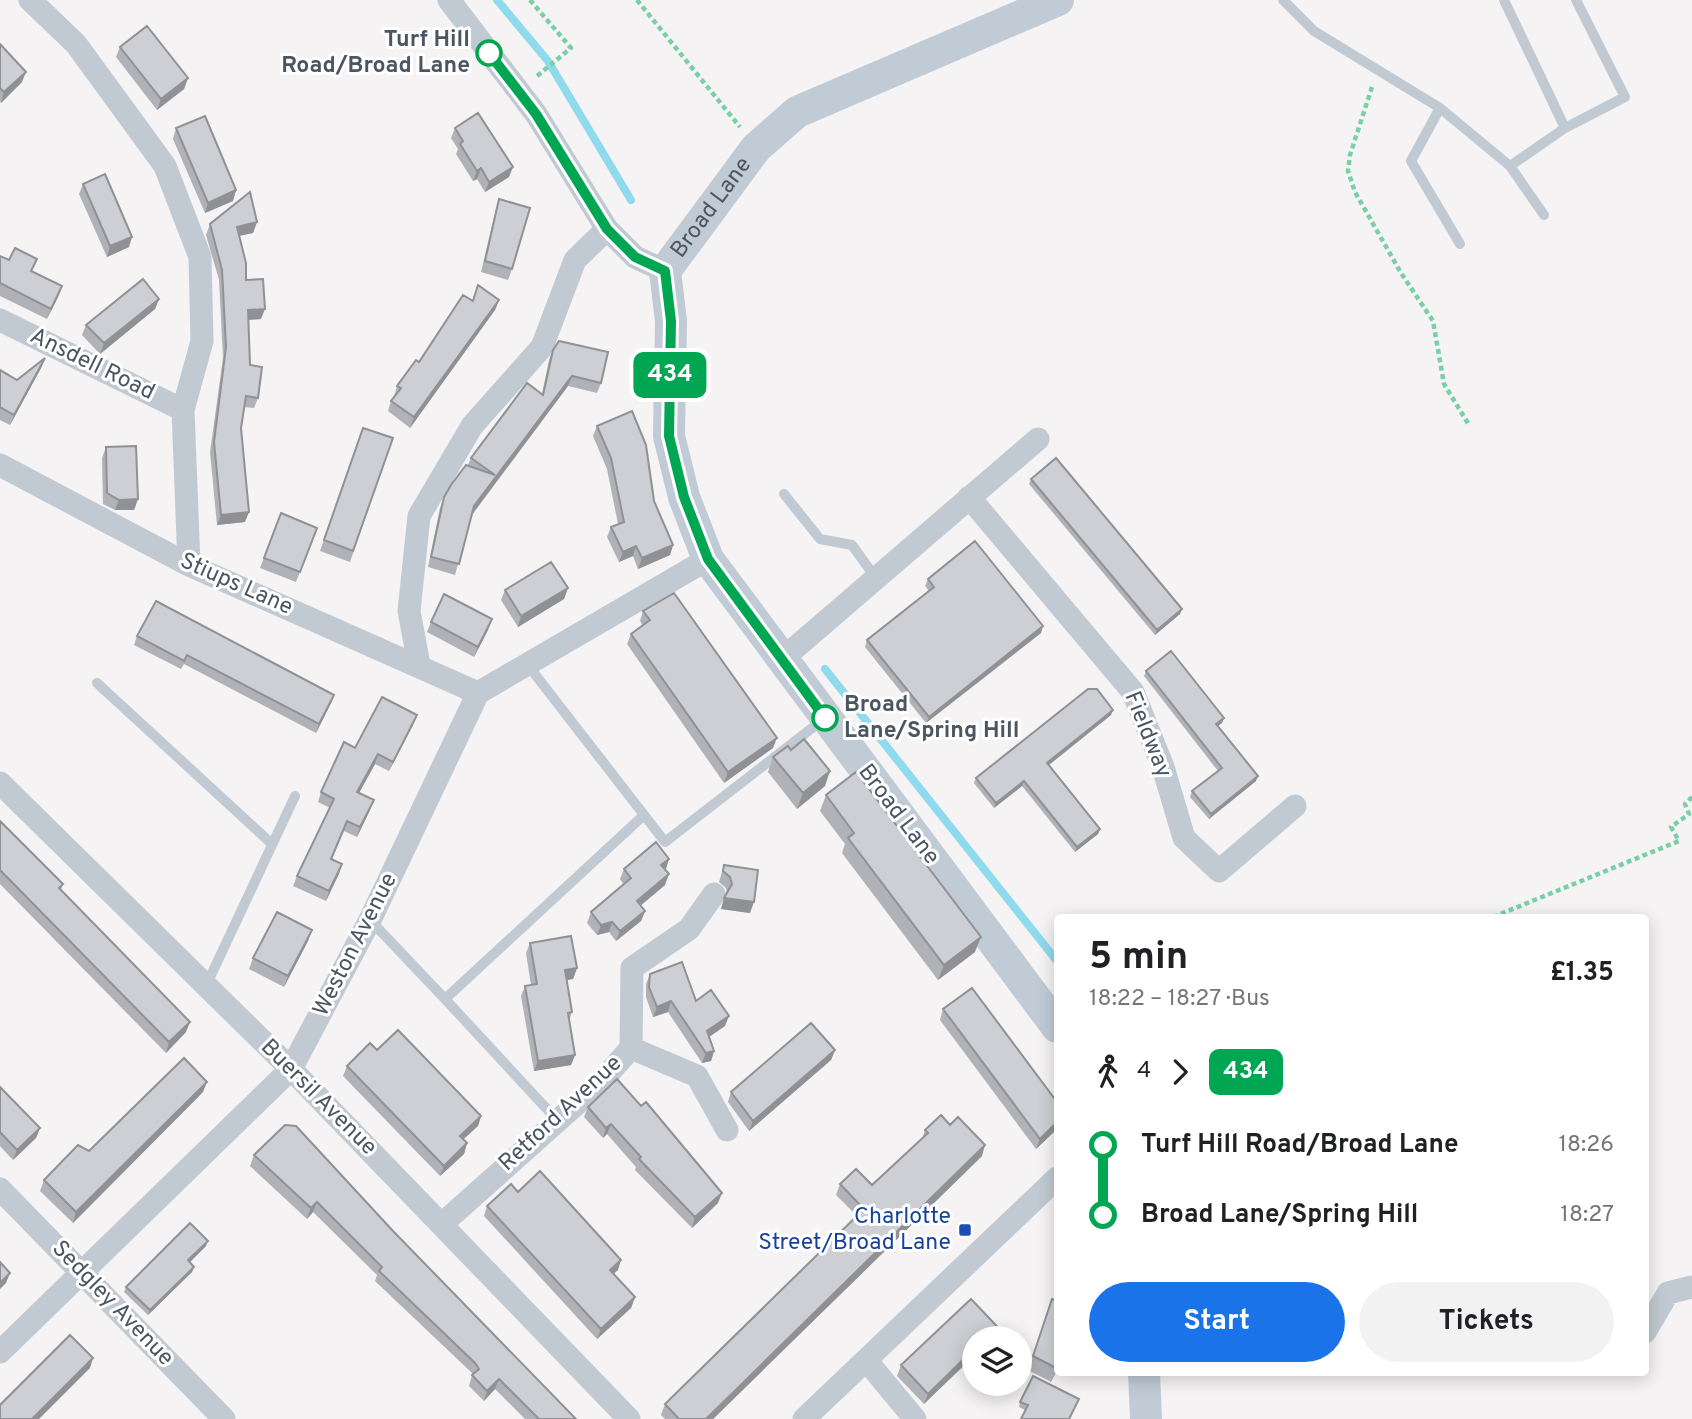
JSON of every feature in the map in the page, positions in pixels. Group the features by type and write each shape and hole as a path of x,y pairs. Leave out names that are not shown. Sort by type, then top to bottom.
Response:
{"main road":[{"name":"Broad Lane","path":"1054,1023 708,559 684,497 669,436 671,321 665,271 756,148 797,112 1058,0"},
{"path":"1144,1376 1146,1419"}],"street":[{"path":"30,0 76,44 165,166 200,257 202,341 183,410 189,565"},
{"path":"449,0 536,114 607,229 635,257 665,271"},
{"path":"419,666 409,611 419,516 472,426 542,347 575,260 607,229"},
{"name":"Ansdell Road","path":"0,320 183,410"},
{"path":"781,660 1038,439"},
{"name":"Stiups Lane","path":"0,465 189,565 478,693"},
{"name":"Fieldway","path":"969,497 1133,692 1163,767 1184,838 1219,871 1295,806"},
{"path":"478,693 708,559"},
{"name":"Weston Avenue","path":"0,1352 291,1069 370,920 478,693"},
{"name":"Buersil Avenue","path":"0,783 291,1069 629,1419"},
{"name":"Retford Avenue","path":"442,1224 600,1083 631,1048 632,968 689,929 714,894"},
{"path":"631,1048 697,1076 727,1130"},
{"path":"804,1419 1054,1181"},
{"name":"Sedgley Avenue","path":"0,1189 224,1419"},
{"path":"1649,1325 1668,1293 1692,1287"},
{"path":"866,1360 915,1419"}],"lane":[{"path":"1283,0 1314,32 1440,108 1510,166 1544,215"},
{"path":"1504,0 1565,128"},
{"path":"1510,166 1565,128 1625,97 1576,0"},
{"path":"1440,108 1411,161 1460,244"},
{"path":"784,494 820,539 852,545 875,577"},
{"path":"527,664 665,842 825,718"},
{"path":"97,683 272,845"},
{"path":"206,986 295,796"},
{"path":"445,999 644,816"},
{"path":"370,920 558,1121"}],"path":[{"path":"530,0 571,48 542,72"},
{"path":"636,0 756,148"},
{"path":"1377,69 1350,155 1348,171 1355,192 1433,321 1444,384 1469,425"},
{"path":"1500,914 1679,841 1671,827 1689,814 1685,804 1692,797"}],"building":[{"path":"147,26 188,78 161,99 120,47"},
{"path":"0,44 26,72 4,92 0,88"},
{"path":"478,113 513,167 489,182 481,168 477,171 460,144 463,141 455,128"},
{"path":"205,116 236,190 208,203 176,128"},
{"path":"105,174 132,237 110,246 83,184"},
{"path":"250,192 257,222 237,227 246,263 246,280 263,279 265,309 248,310 250,365 262,367 258,398 246,396 241,428 249,512 221,515 214,442 226,347 222,270 210,224"},
{"path":"499,199 530,208 512,269 485,261"},
{"path":"15,248 37,259 31,271 62,286 51,309 0,283 0,256 9,260"},
{"path":"143,279 159,299 104,343 86,325"},
{"path":"478,285 499,300 414,417 391,401 401,388 397,386 416,360 419,362 463,295 473,301"},
{"path":"559,341 608,352 601,383 572,376 474,506 459,564 431,557 444,497 451,485 466,465 495,475 471,458 527,383 543,395 553,350"},
{"path":"45,358 14,415 0,407 0,370 17,380"},
{"path":"632,411 646,445 654,501 673,545 642,558 636,546 623,552 611,527 624,522 611,458 597,426"},
{"path":"363,428 393,438 353,551 324,540"},
{"path":"136,446 138,499 119,500 107,493 106,447"},
{"path":"1056,458 1182,609 1157,630 1031,479"},
{"path":"281,513 317,528 300,572 264,558"},
{"path":"975,541 1043,626 929,717 867,640 934,587 928,579"},
{"path":"551,562 568,588 521,616 505,590"},
{"path":"674,593 777,738 728,772 631,634 650,620 643,611"},
{"path":"444,594 492,619 478,647 431,622"},
{"path":"156,601 334,695 319,724 187,655 184,661 137,636"},
{"path":"1171,651 1224,718 1216,724 1258,776 1211,814 1192,791 1222,768 1146,671"},
{"path":"1088,689 1097,689 1113,710 1047,763 1100,829 1077,847 1024,781 996,803 976,778"},
{"path":"382,697 417,715 393,762 378,754 357,792 374,800 360,827 347,821 331,859 342,864 329,891 297,876 334,799 321,792 344,742 355,748"},
{"path":"804,739 830,771 803,793 773,757 788,746 791,750"},
{"path":"856,772 981,937 944,965 848,838 854,833 826,795"},
{"path":"0,821 63,884 59,888 190,1022 169,1042 0,870"},
{"path":"656,842 669,859 661,865 669,874 637,901 645,911 620,931 612,922 601,925 591,912 631,878 624,869"},
{"path":"724,865 758,870 754,902 724,898 732,884 730,877 723,871"},
{"path":"277,912 312,930 288,976 253,958"},
{"path":"571,936 577,968 565,970 575,1055 538,1061 525,986 537,984 530,943"},
{"path":"682,962 696,1001 711,990 729,1016 707,1031 714,1051 706,1053 671,1001 657,1007 649,987 650,974"},
{"path":"972,988 1054,1098 1054,1125 1040,1139 943,1009"},
{"path":"811,1023 835,1050 753,1121 731,1092"},
{"path":"398,1030 481,1116 460,1136 467,1143 444,1166 347,1066 370,1043 377,1050"},
{"path":"184,1058 207,1082 76,1212 44,1180 78,1145 89,1151"},
{"path":"617,1079 641,1106 646,1102 722,1193 695,1217 639,1159 641,1157 611,1124 606,1128 588,1107"},
{"path":"0,1087 40,1128 17,1150 0,1132"},
{"path":"941,1115 950,1125 958,1117 985,1145 706,1419 679,1419 665,1404 864,1209 840,1184 856,1169 872,1185 928,1133 925,1130"},
{"path":"285,1125 296,1126 393,1231 576,1419 539,1419 499,1379 487,1391 472,1375 479,1369 475,1363 379,1271 382,1267 317,1202 311,1208 254,1155"},
{"path":"540,1171 621,1260 610,1270 635,1297 601,1329 487,1206 511,1184 518,1192"},
{"path":"190,1223 208,1241 188,1260 194,1267 150,1310 126,1287"},
{"path":"0,1262 10,1273 0,1283"},
{"path":"971,1299 997,1326 962,1326 962,1361 928,1394 901,1365"},
{"path":"1052,1299 1054,1367 1033,1356"},
{"path":"70,1335 93,1358 32,1419 0,1419 0,1405"},
{"path":"1033,1376 1079,1399 1069,1419 1021,1419 1028,1405 1020,1402 1023,1396 1032,1396"}],"waterway":[{"path":"497,0 548,61 631,200"},
{"path":"825,669 1054,957"}],"bus line":[{"name":"434","path":"489,53 536,114 607,229 635,257 665,271 671,321 669,436 684,497 708,559 825,718"}],"place":[{"name":"Turf Hill Road/Broad Lane","path":"489,53"},
{"name":"Broad Lane/Spring Hill","path":"825,718"},
{"name":"Charlotte Street/Broad Lane","path":"965,1230"}]}
